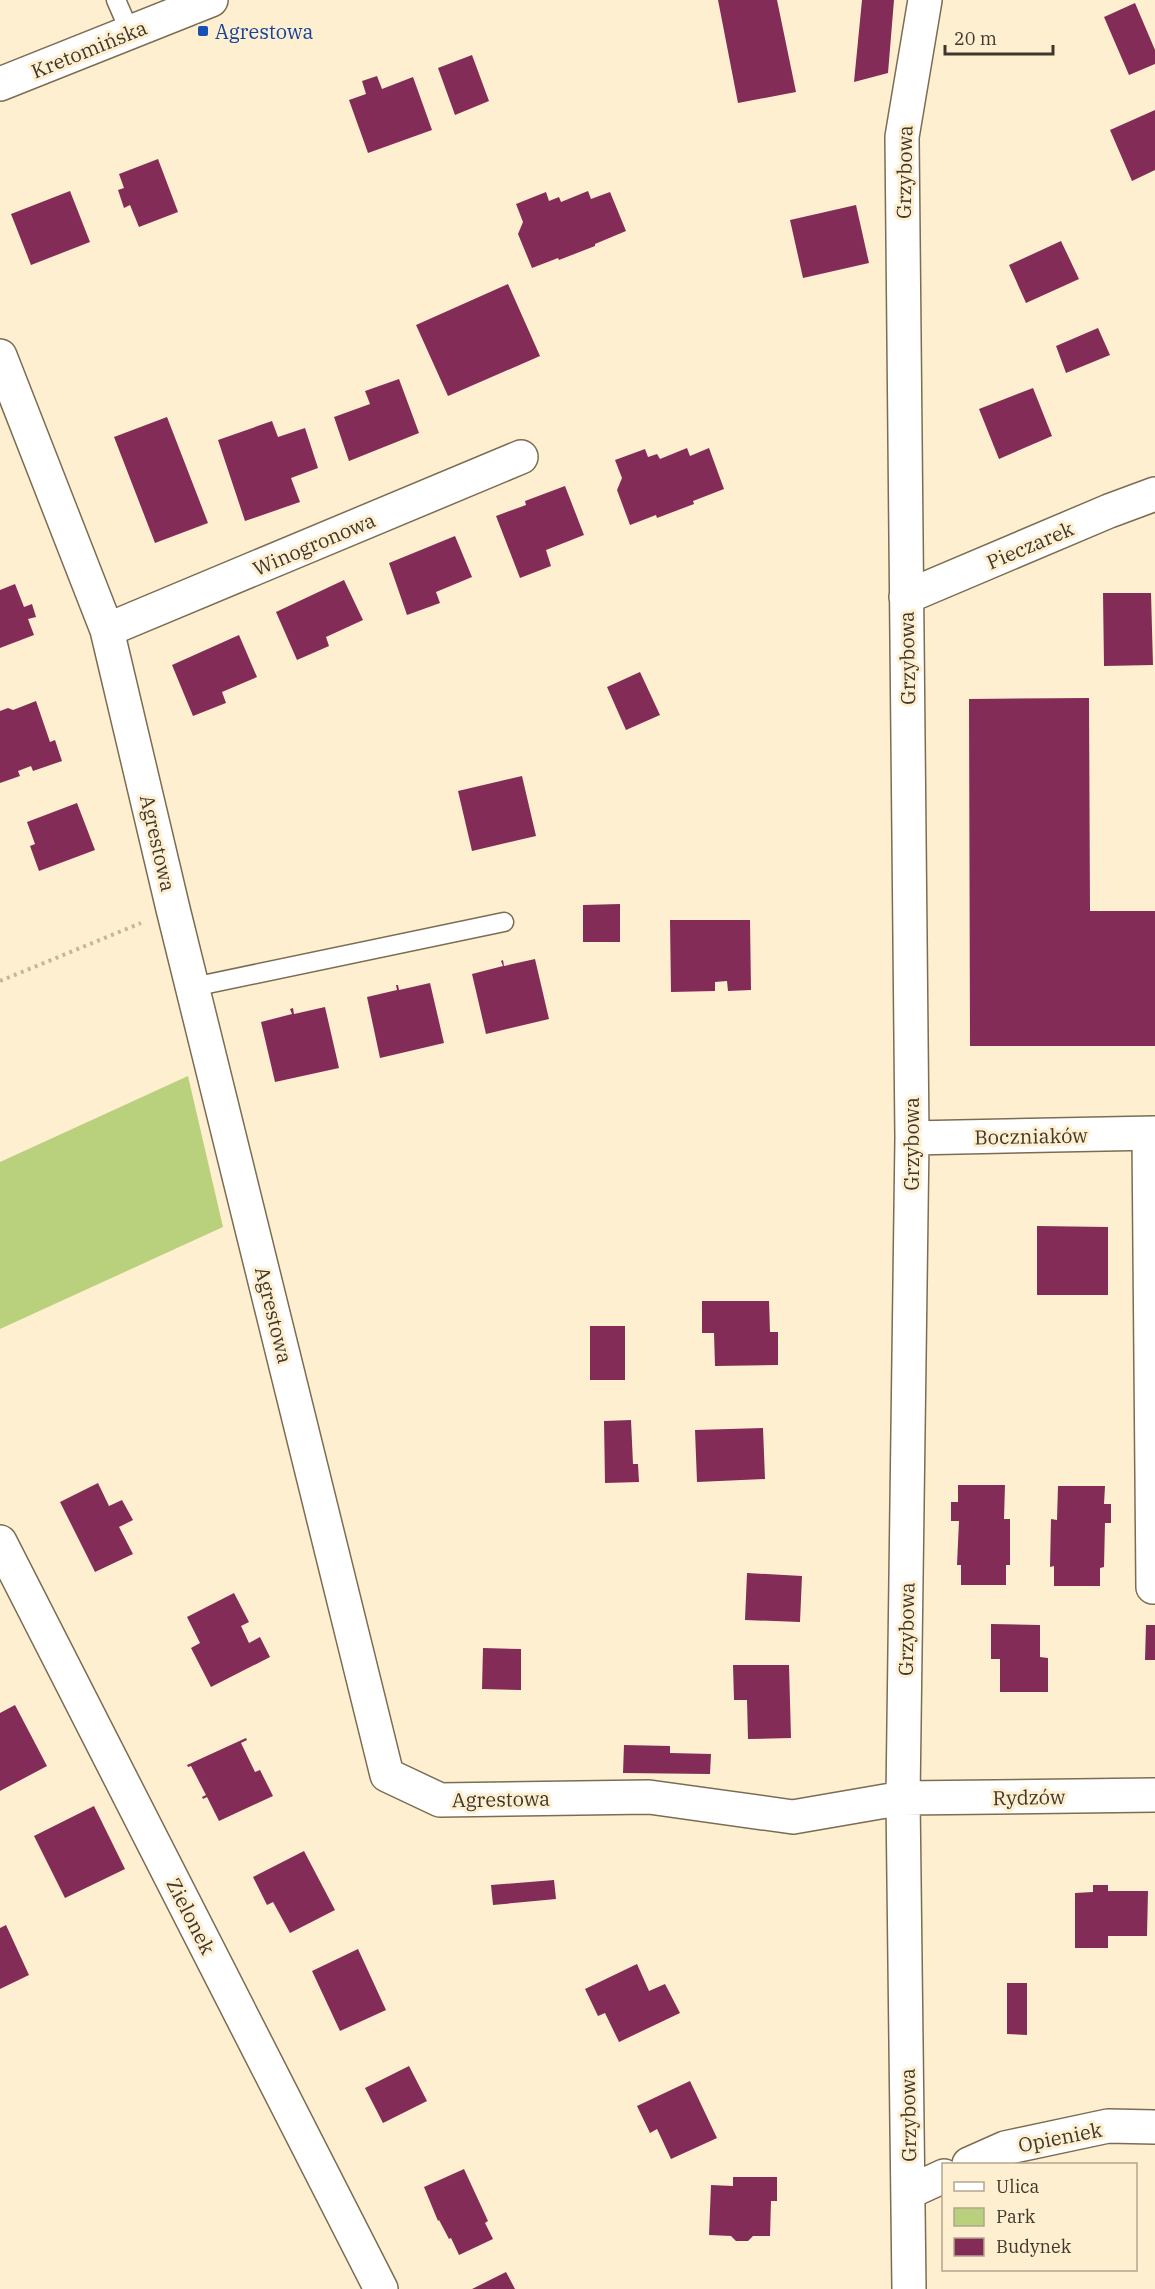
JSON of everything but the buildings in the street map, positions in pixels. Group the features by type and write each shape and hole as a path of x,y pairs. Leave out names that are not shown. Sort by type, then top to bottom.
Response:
{"street":[{"name":"Kretomińska","path":"0,84 211,0"},
{"name":"Grzybowa","path":"909,2289 903,1798 912,1138 902,137 925,0"},
{"name":"Agrestowa","path":"0,356 107,630 173,909 387,1775 440,1800 649,1797 793,1817 903,1798"},
{"name":"Winogronowa","path":"107,630 521,457"},
{"name":"Pieczarek","path":"906,597 1109,511 1155,494"},
{"name":"Boczniaków","path":"912,1138 1152,1134 1153,1587 1155,1587"},
{"name":"Zielonek","path":"0,1542 381,2289"},
{"name":"Rydzów","path":"903,1798 1155,1795"},
{"name":"Opieniek","path":"971,2163 1005,2148 1108,2126 1155,2127"},
{"path":"909,2192 942,2177"}],"lane":[{"path":"116,0 130,32"},
{"path":"193,987 504,922"}],"path":[{"path":"0,981 173,909"}],"green space":[{"path":"188,1076 223,1227 0,1329 0,1162"}],"place":[{"name":"Agrestowa","path":"203,31"}]}
